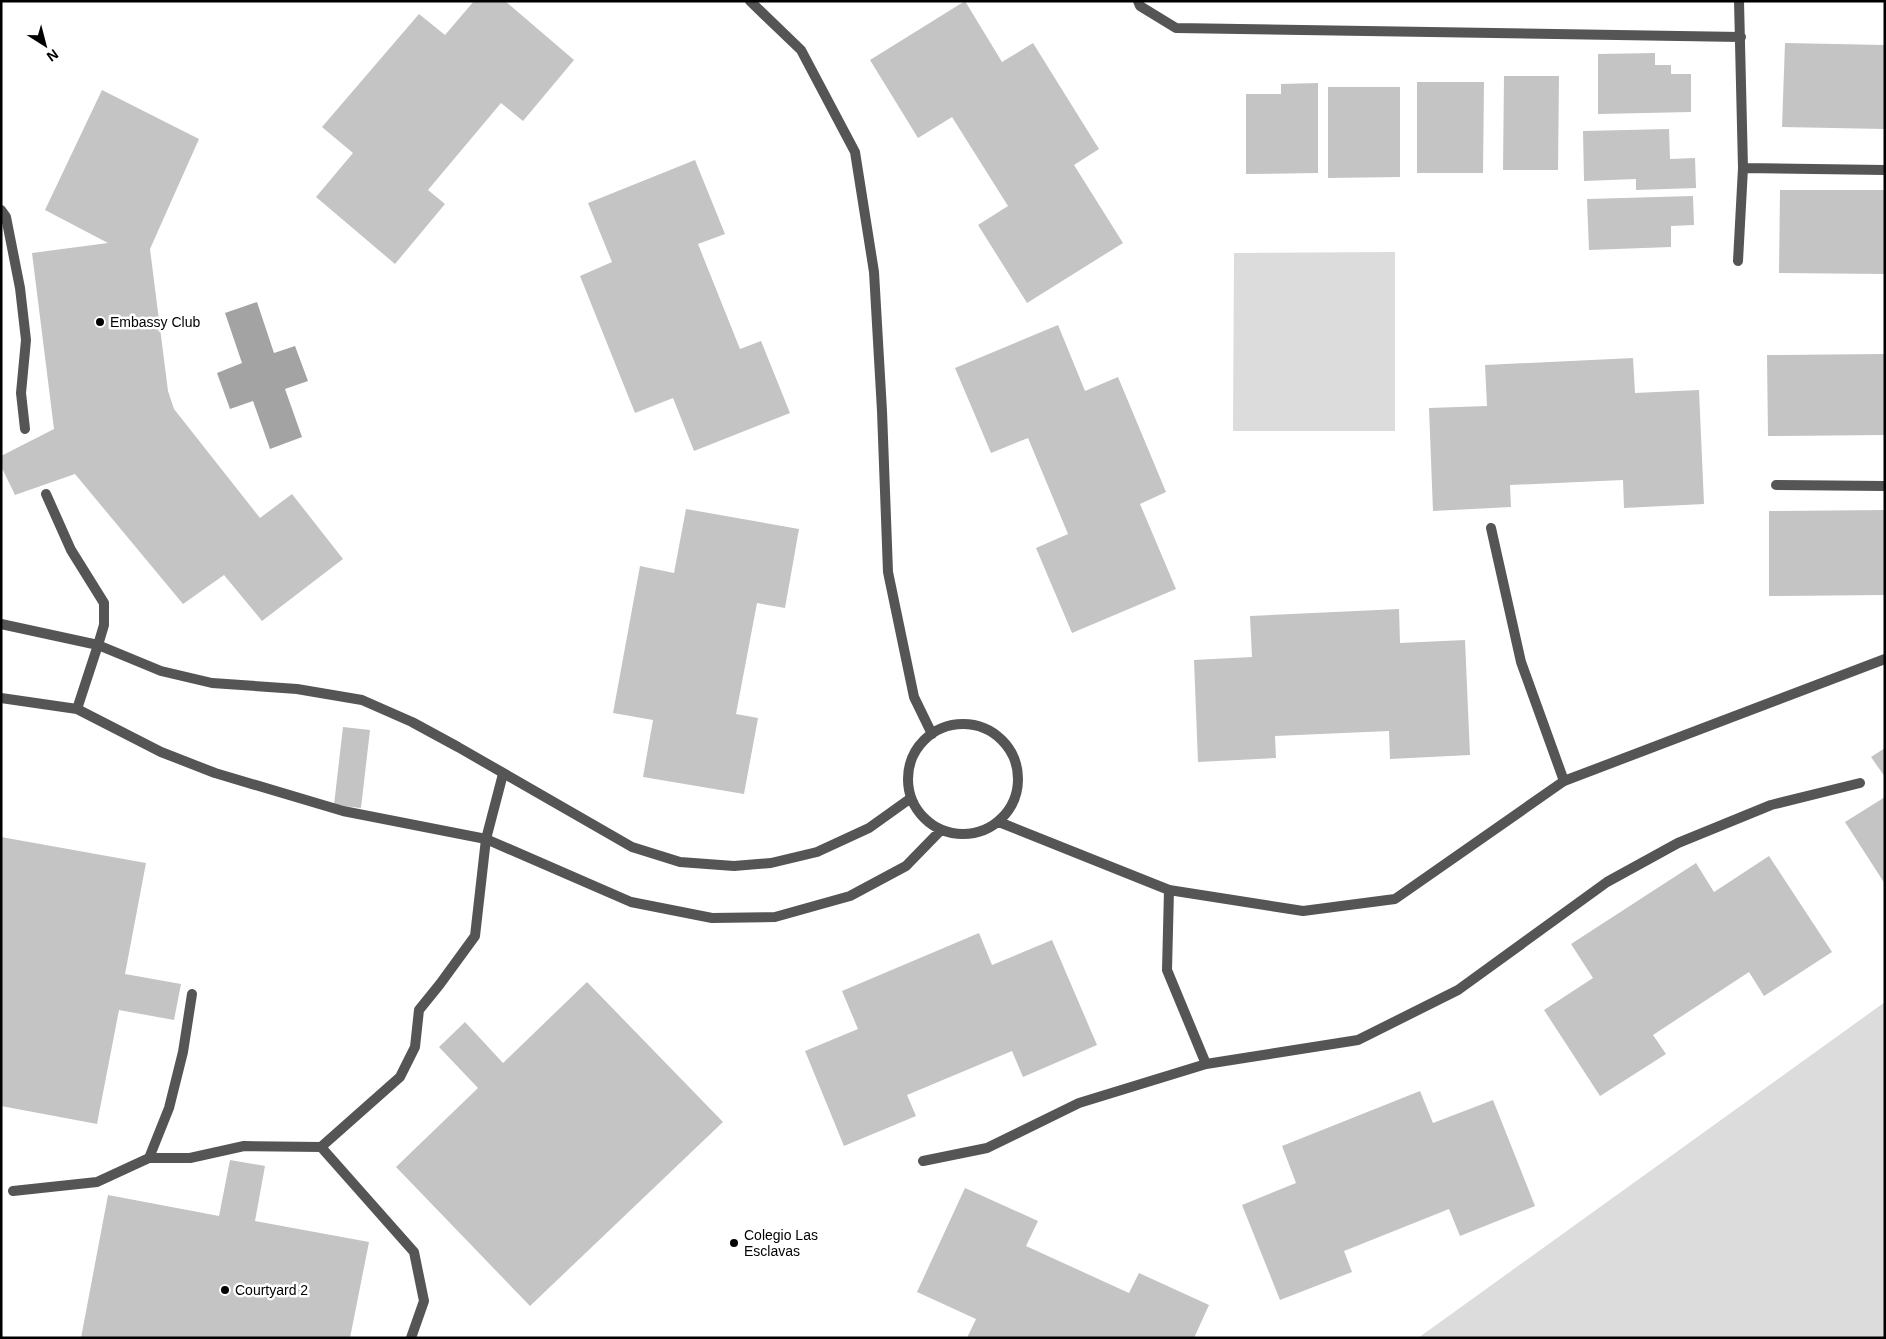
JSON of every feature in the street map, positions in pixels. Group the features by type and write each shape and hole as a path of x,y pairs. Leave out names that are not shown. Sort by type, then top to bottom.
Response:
{"street":[{"path":"750,1 801,50 856,152 874,272 882,411 888,572 914,697 932,734"},
{"path":"1138,1 1140,6 1176,28 1741,37"},
{"path":"1738,261 1743,168 1739,1"},
{"path":"1743,168 1885,170"},
{"path":"1,210 6,217 20,288 26,340 21,392 25,429"},
{"path":"1,259 12,255"},
{"path":"1776,485 1885,486"},
{"path":"46,494 71,550 104,603 104,625 77,708"},
{"path":"1491,528 1521,662 1564,781"},
{"path":"1,624 98,645 161,671 212,683 297,689 362,700 412,722 632,848 680,862 734,866 771,863 817,852 869,828 911,798"},
{"path":"999,822 1169,890 1303,911 1395,899 1564,781 1885,659"},
{"path":"1,698 77,708 161,752 215,773 343,811 486,839 631,902 712,918 775,917 850,896 906,866 941,830"},
{"path":"968,724 986,728 1002,738 1013,753 1019,771 1018,790 1012,807 999,822 986,830 972,834 956,834 941,830 923,817 911,798 908,784 909,770 913,756 921,744 932,734 949,726 968,724"},
{"path":"13,1191 97,1182 149,1158 190,1158 244,1146 321,1147 400,1077 414,1047 419,1010 475,936 486,839 503,774"},
{"path":"923,1161 987,1148 1079,1103 1206,1064 1358,1040 1458,990 1607,882 1678,843 1771,805 1860,783"},
{"path":"1169,890 1167,970 1206,1064"},
{"path":"149,1158 169,1108 181,1061 192,994"},
{"path":"321,1147 414,1252 424,1301 411,1338"}],"shaded area":[{"path":"1395,252 1395,431 1233,431 1234,253"},
{"path":"257,302 274,353 295,346 308,381 285,389 302,437 270,449 253,401 230,409 217,373 242,363 225,313"},
{"path":"1885,1002 1885,1338 1418,1338"}],"building":[{"path":"474,1 505,1 574,60 523,121 501,103 428,190 445,204 395,264 316,197 353,153 322,127 419,14 445,35"},
{"path":"965,1 1002,62 1033,43 1099,149 1074,165 1123,243 1027,303 978,225 1008,206 952,117 918,138 870,60"},
{"path":"1785,43 1885,45 1885,129 1782,127"},
{"path":"1655,53 1655,65 1671,65 1671,74 1691,74 1691,112 1598,114 1598,54"},
{"path":"1504,76 1559,76 1558,170 1503,170"},
{"path":"1417,82 1484,82 1483,173 1417,173"},
{"path":"1318,83 1318,173 1246,174 1246,94 1281,94 1281,84"},
{"path":"1328,87 1400,87 1400,177 1328,178"},
{"name":"Embassy Club","path":"102,90 199,139 150,249 168,391 174,409 260,518 292,494 343,559 262,621 224,575 183,604 75,474 15,495 1,466 1,456 54,429 32,253 108,243 45,210"},
{"path":"1669,129 1670,159 1695,158 1696,188 1636,190 1636,179 1584,181 1583,131"},
{"path":"695,160 725,234 698,244 740,349 761,341 790,413 694,451 673,398 635,413 580,276 612,262 588,203"},
{"path":"1780,190 1885,190 1885,274 1779,273"},
{"path":"1693,196 1694,225 1671,226 1671,247 1589,250 1587,199"},
{"path":"1058,325 1085,391 1118,377 1166,492 1140,504 1176,589 1072,633 1036,548 1068,534 1028,438 991,453 955,368"},
{"path":"1885,354 1885,435 1768,436 1767,355"},
{"path":"1633,358 1635,393 1699,390 1704,504 1624,508 1623,480 1510,485 1511,507 1433,511 1429,408 1487,406 1485,365"},
{"path":"686,509 799,529 785,608 757,603 736,714 758,718 744,794 643,777 653,720 613,713 640,566 674,573"},
{"path":"1885,510 1885,595 1769,596 1769,511"},
{"path":"1399,609 1400,643 1465,640 1470,755 1390,759 1389,731 1275,736 1276,758 1198,762 1194,660 1252,657 1250,616"},
{"path":"343,727 370,730 361,808 334,805"},
{"path":"1885,748 1885,777 1871,757"},
{"path":"1885,797 1885,884 1845,822"},
{"path":"1,837 146,863 125,974 181,984 174,1020 119,1010 97,1124 1,1106"},
{"path":"1769,856 1832,952 1764,996 1749,972 1653,1035 1666,1054 1600,1096 1544,1010 1593,978 1571,944 1696,863 1714,892"},
{"path":"979,933 992,965 1052,940 1097,1045 1023,1077 1012,1051 907,1095 916,1116 844,1146 805,1051 858,1029 842,991"},
{"path":"587,982 723,1122 530,1306 396,1167 478,1088 439,1047 465,1022 503,1063"},
{"path":"1420,1091 1433,1123 1493,1100 1535,1206 1460,1236 1449,1209 1344,1251 1352,1272 1280,1300 1242,1205 1296,1183 1282,1146"},
{"name":"Courtyard 2","path":"230,1160 265,1166 255,1221 369,1242 350,1338 81,1338 108,1195 219,1216"},
{"path":"965,1188 1038,1221 1026,1246 1129,1293 1139,1273 1209,1305 1194,1338 967,1338 976,1319 917,1292"}],"place":[{"name":"Embassy Club","path":"100,322"},
{"name":"Colegio Las Esclavas","path":"734,1243"},
{"name":"Courtyard 2","path":"225,1290"}]}
